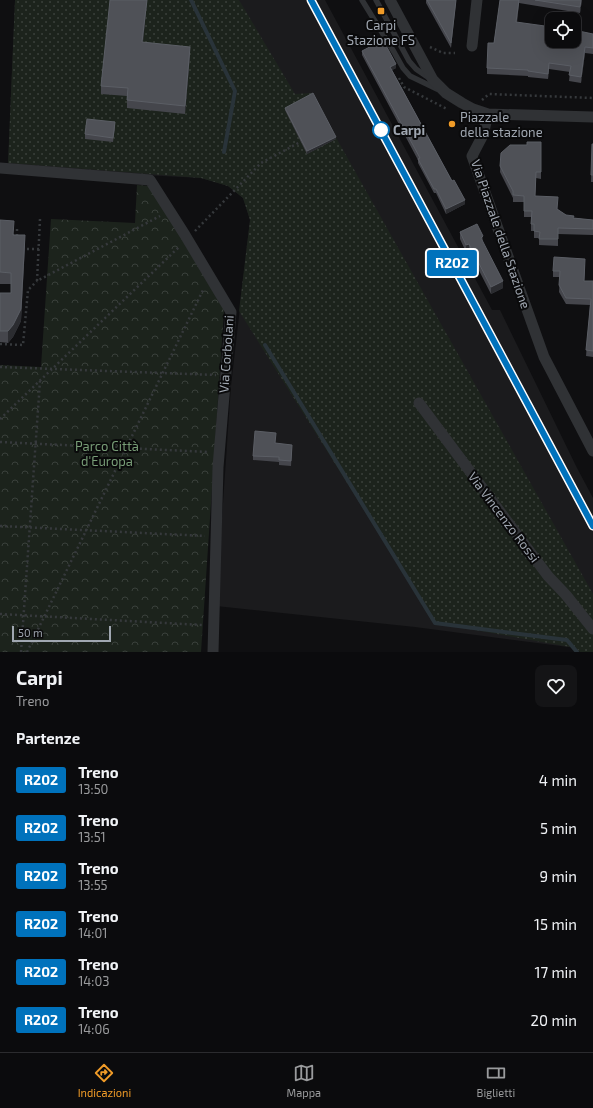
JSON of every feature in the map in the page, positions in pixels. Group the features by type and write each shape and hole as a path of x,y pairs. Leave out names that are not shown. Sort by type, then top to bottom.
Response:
{"street":[{"path":"390,0 433,80 446,93 473,108 488,114 593,117"},
{"path":"472,46 477,0"},
{"name":"Via Piazzale della Stazione","path":"488,114 483,135 472,156 544,357 593,451"},
{"name":"Via Corbolani","path":"0,168 150,180 231,312 218,467 213,652"},
{"name":"Via Vincenzo Rossi","path":"419,403 548,576 566,595 593,629"}],"lane":[{"path":"362,0 403,68 410,76 446,93"},
{"path":"376,0 409,61 416,69 433,80"}],"path":[{"path":"429,47 443,53 455,53"},
{"path":"473,108 489,94 593,98"},
{"path":"0,419 187,239 261,163 306,139"},
{"path":"0,344 23,345 28,290 37,281 169,211"},
{"path":"37,281 40,219"},
{"path":"6,228 17,229 17,242"},
{"path":"17,249 39,249"},
{"path":"27,652 209,276"},
{"path":"0,367 216,375"},
{"path":"21,652 40,381"},
{"path":"0,442 209,452"},
{"path":"0,526 204,536"},
{"path":"0,614 202,625"}],"shaded area":[{"path":"15,0 325,0 492,310 500,310 593,498 593,652 580,652 576,648 415,627 216,606 231,386 250,220 243,198 228,186 201,178 8,168"}],"green space":[{"path":"15,0 239,0 295,94 311,93 593,594 593,652 580,652 576,648 435,623 239,311 250,220 243,198 228,186 201,178 8,163"},
{"name":"Parco Città d'Europa","path":"137,185 150,186 224,310 201,652 0,652 0,365 41,367 51,219 135,223"}],"building":[{"path":"110,0 147,0 142,42 190,47 185,106 127,100 128,88 101,86"},
{"path":"427,0 456,0 451,43"},
{"path":"500,0 519,0 516,22 545,26 545,48 581,48 581,31 593,34 593,48 585,47 581,77 569,75 571,66 549,63 548,74 528,70 487,68 488,43 494,43"},
{"path":"535,0 581,0 580,7"},
{"path":"383,40 396,64 390,67 452,181 454,180 465,200 446,209 418,159 420,158 362,51"},
{"path":"313,93 336,137 307,151 285,108"},
{"path":"87,119 115,122 113,138 85,134"},
{"path":"527,142 541,142 541,172 536,172 535,196 558,197 557,209 566,215 574,216 573,218 593,220 593,229 558,228 558,239 539,239 540,232 534,231 534,224 531,224 532,211 524,211 524,196 513,195 513,191 500,166 501,153 510,145 527,145"},
{"path":"592,144 593,175 591,175"},
{"path":"0,220 14,221 13,235 25,235 21,309 13,325 8,331 0,331 0,293 11,293 11,273 0,272"},
{"path":"477,224 483,236 481,238 503,281 491,287 469,244 466,245 460,232"},
{"path":"554,257 585,259 584,281 593,281 593,351 586,350 591,299 566,298 559,285 560,271 553,271"},
{"path":"255,431 276,433 275,443 292,445 291,461 279,460 279,457 253,456"}],"waterway":[{"path":"191,0 235,91 224,152"},
{"path":"265,345 435,623 567,640 577,652"}],"railway":[{"path":"311,0 593,526"}],"train":[{"name":"R202","path":"311,0 593,526"}],"place":[{"name":"Carpi Stazione FS","path":"381,11"},
{"name":"Piazzale della stazione","path":"452,124"},
{"name":"Carpi","path":"381,130"}]}
